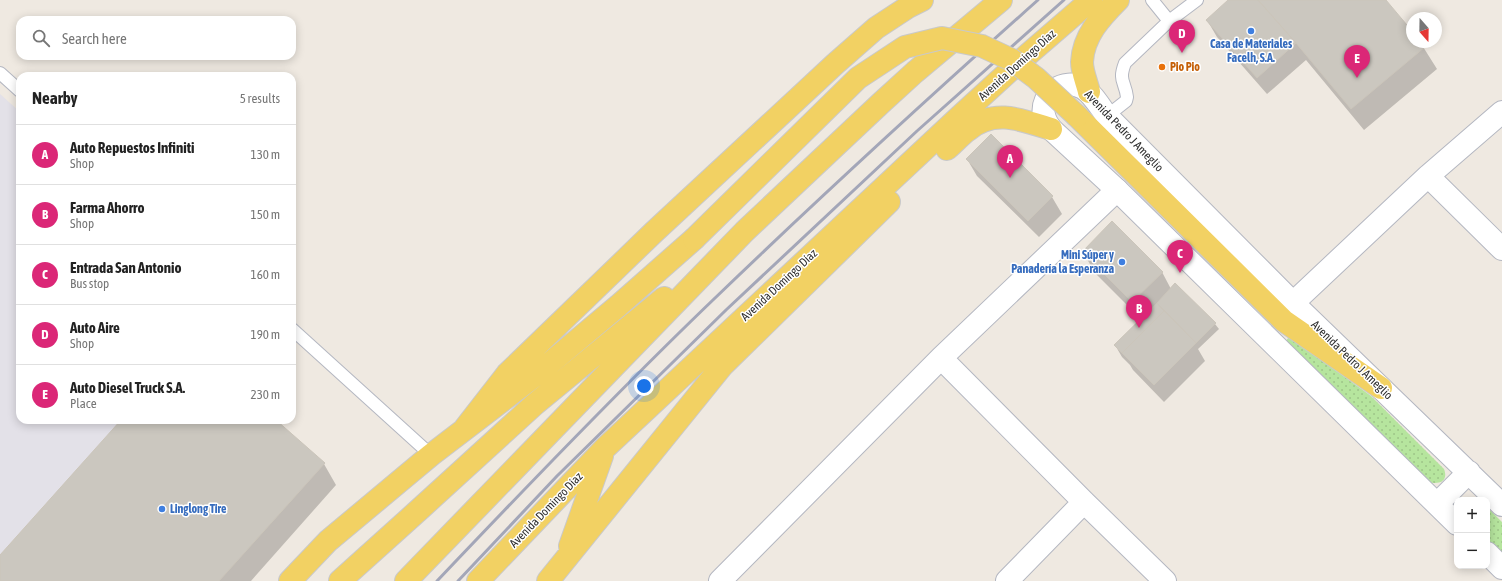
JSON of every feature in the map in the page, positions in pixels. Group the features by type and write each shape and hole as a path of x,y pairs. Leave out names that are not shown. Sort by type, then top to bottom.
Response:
{"main road":[{"path":"465,428 507,374 654,232 835,64 876,28 908,7 922,0"},
{"path":"406,581 745,231 881,103 1001,0"},
{"name":"Avenida Domingo Díaz","path":"478,581 605,448 958,118 1017,64 1091,0"},
{"path":"1090,92 1082,63 1085,44 1092,28 1118,0"},
{"path":"290,581 328,541 431,455 537,374 618,306 694,239 858,78 905,47 942,38 982,46 1012,60 1036,78 1077,116 1284,321 1381,388"},
{"path":"548,581 722,366 887,204 968,129 988,118 1006,117 1021,119 1051,129"},
{"path":"340,581 535,404 745,231"},
{"path":"564,562 605,448"}],"street":[{"name":"Avenida Pedro J Ameglio","path":"1454,521 1117,190 1051,129 1044,116 1044,108 1046,100 1056,88 1074,84 1090,92 1107,116 1293,303 1502,505"},
{"path":"1293,303 1428,176 1502,112"},
{"path":"1428,176 1502,249"},
{"path":"720,581 940,358 1117,190"},
{"path":"940,358 1165,581"},
{"path":"1437,504 1469,472"},
{"path":"1007,581 1084,502"},
{"path":"1490,556 1502,568"}],"lane":[{"path":"1152,0 1169,21"},
{"path":"1107,116 1126,100 1127,97 1121,80 1125,63 1169,21 1197,0"},
{"path":"0,73 16,87"},
{"path":"296,333 431,455"}],"shaded area":[{"path":"0,94 16,108 16,424 119,424 0,555"}],"green space":[{"path":"1288,338 1292,339 1371,396 1444,469 1444,480 1439,483 1428,482 1285,343"},
{"path":"1490,510 1502,522 1502,554 1490,542"}],"building":[{"name":"Casa de Materiales Facelh, S.A.","path":"1228,0 1258,0 1296,43 1257,78 1206,20"},
{"path":"1258,0 1386,0 1406,24 1406,48 1424,48 1351,109"},
{"path":"991,134 1053,196 1028,221 966,159"},
{"name":"Mini Súper y Panadería la Esperanza","path":"1112,221 1163,272 1132,302 1082,252"},
{"path":"1175,283 1216,323 1196,343 1157,303"},
{"path":"1157,303 1164,311 1122,353 1114,345"},
{"path":"1164,311 1196,343 1154,385 1122,353"},
{"name":"Linglong Tire","path":"117,424 281,424 325,463 219,581 0,581 0,555"}],"railway":[{"path":"437,581 574,438 714,299 874,148 1038,0"},
{"path":"458,581 557,476 726,310 917,131 1064,0"}],"place":[{"name":"Casa de Materiales Facelh, S.A.","path":"1251,31"},
{"name":"Auto Aire","path":"1182,53"},
{"name":"Pio Pio","path":"1162,67"},
{"name":"Auto Diesel Truck S.A.","path":"1357,78"},
{"name":"Auto Repuestos Infiniti","path":"1010,178"},
{"name":"Mini Súper y Panadería la Esperanza","path":"1122,262"},
{"name":"Entrada San Antonio","path":"1180,273"},
{"name":"Farma Ahorro","path":"1139,328"},
{"name":"Linglong Tire","path":"162,509"}]}
